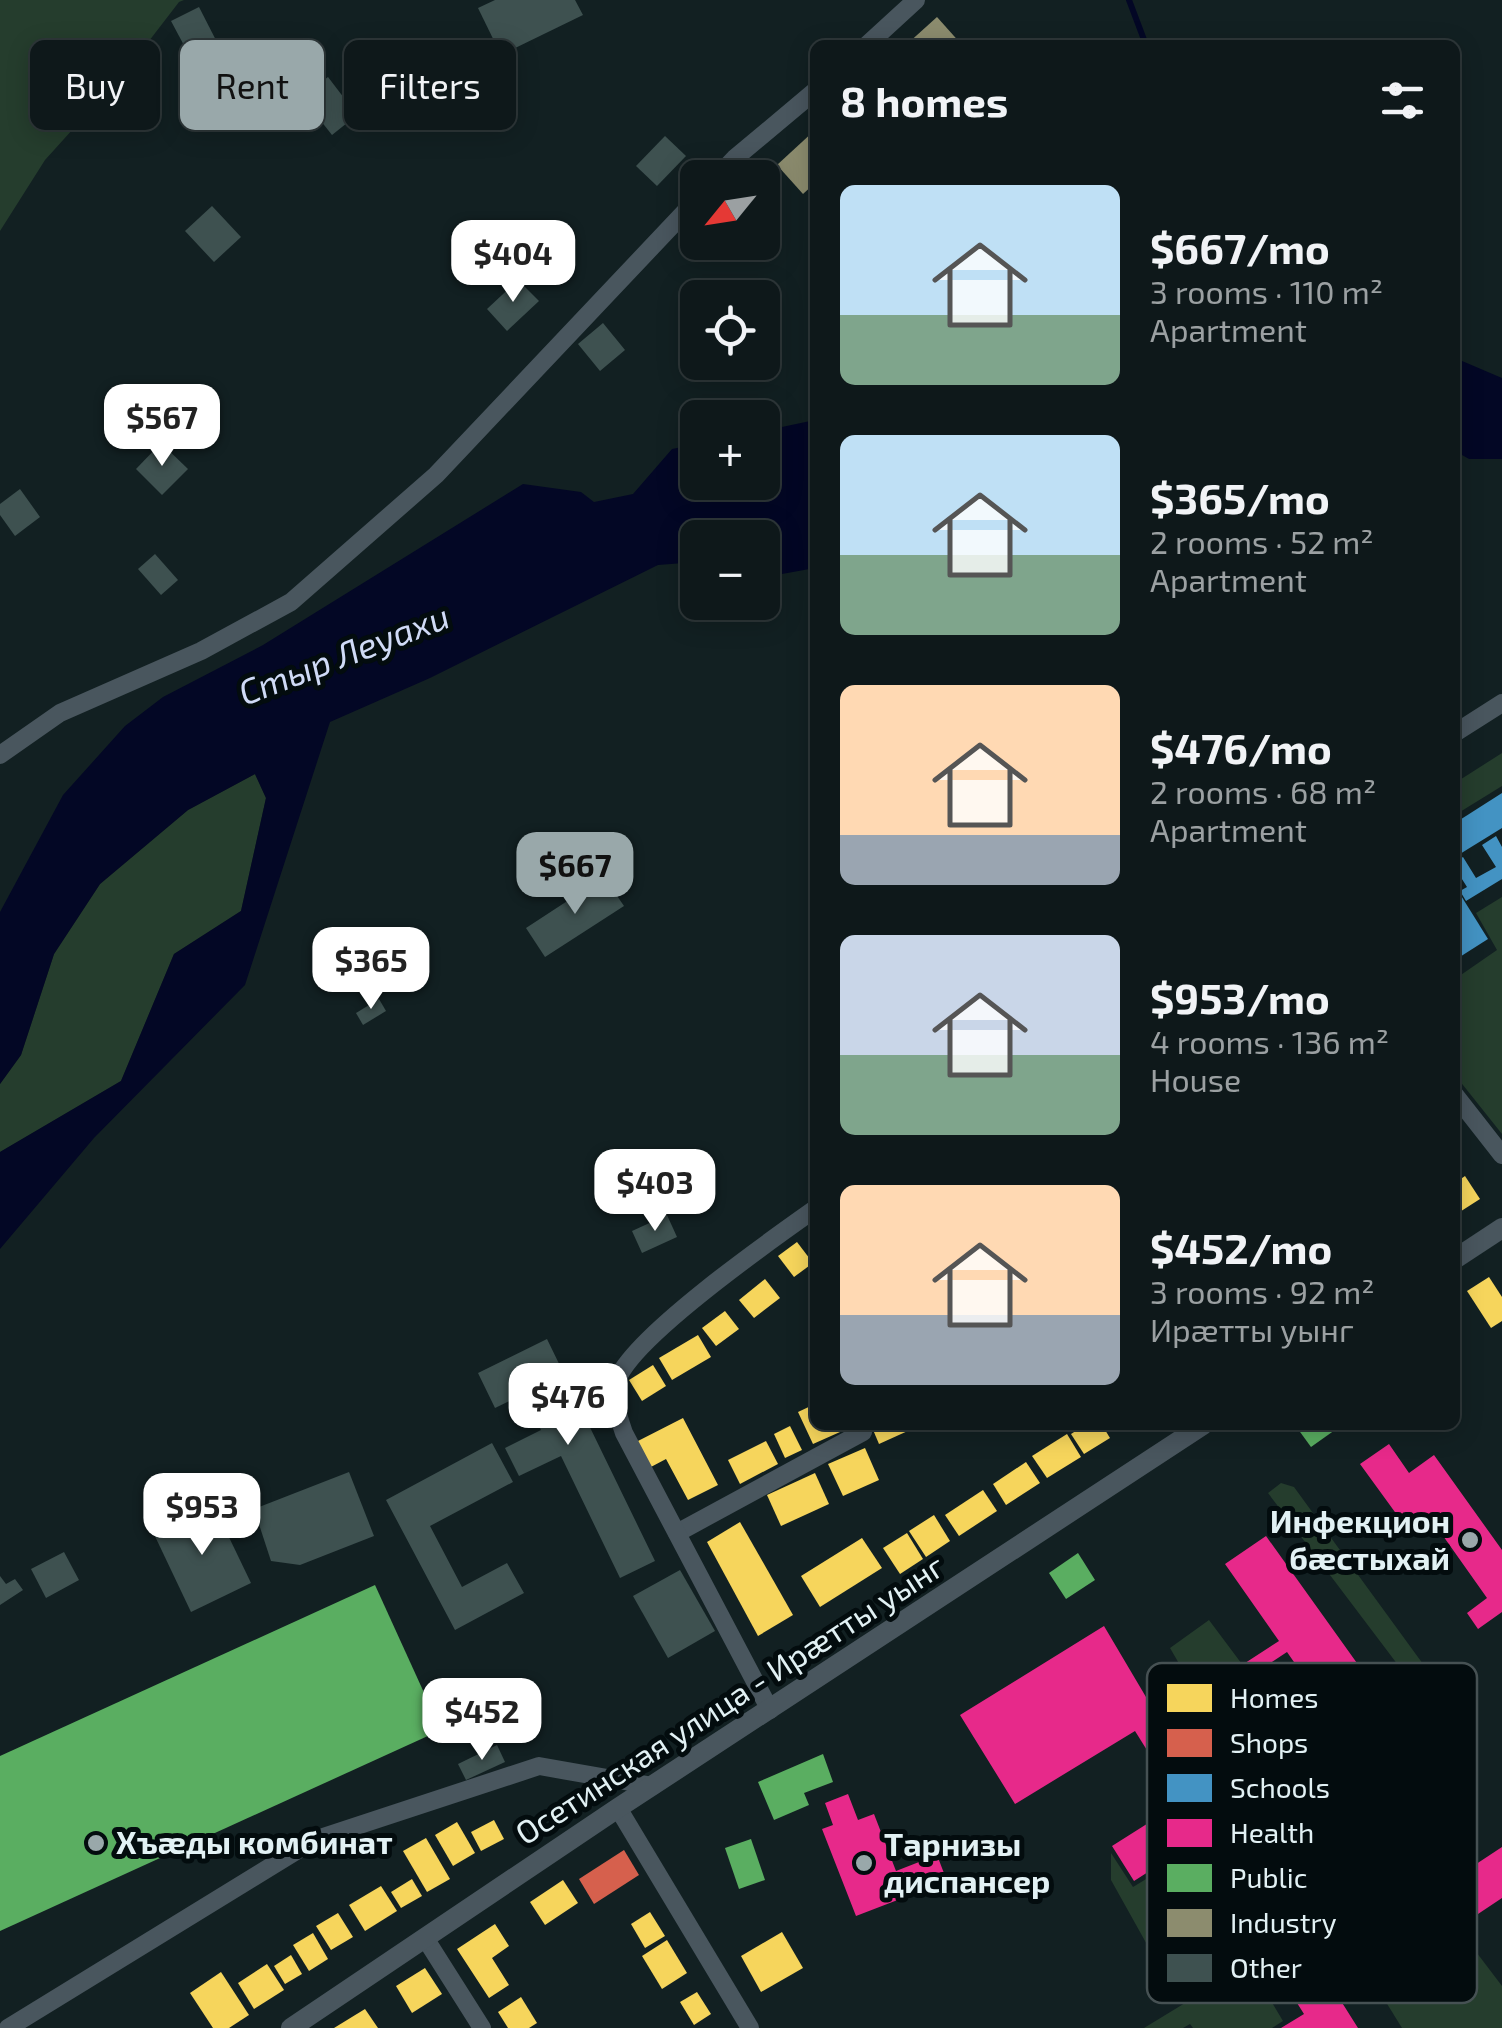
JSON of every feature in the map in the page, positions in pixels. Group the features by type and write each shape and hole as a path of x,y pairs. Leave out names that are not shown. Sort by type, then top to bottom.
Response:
{"street":[{"path":"872,40 916,0"},
{"path":"732,160 810,95"},
{"path":"0,755 60,713 201,651 292,602 436,475 680,217"},
{"path":"1460,730 1502,702"},
{"path":"1460,1100 1502,1155"},
{"path":"770,1710 624,1433 616,1404 616,1382 636,1350 762,1246 810,1213"},
{"path":"1460,1256 1502,1228"},
{"name":"Осетинская улица - Ирæтты уынг","path":"291,2028 618,1808 1195,1430"},
{"path":"677,1533 863,1432"},
{"path":"8,2028 314,1840 539,1766 653,1786"},
{"path":"618,1808 750,2028"},
{"path":"425,1938 482,2028"}],"green space":[{"path":"0,0 184,0 150,40 30,40 30,130 72,130 45,160 0,231"},
{"path":"1502,753 1502,786 1460,812 1460,780"},
{"path":"255,774 266,798 241,911 174,954 121,1081 0,1152 0,1084 21,1055 54,954 100,884 188,810"},
{"path":"1502,897 1502,1134 1460,1081 1460,976 1497,950 1476,913"},
{"path":"1281,1483 1294,1487 1422,1663 1396,1663 1268,1493"},
{"path":"1209,1620 1241,1663 1179,1663 1170,1648"},
{"path":"1111,1853 1133,1887 1147,1878 1147,1944 1111,1880"},
{"path":"1477,1953 1502,1986 1502,2028 1402,2028 1387,2003 1477,2003"},
{"path":"1185,2003 1272,2003 1283,2021 1272,2028 1193,2028 1190,2024 1183,2028 1144,2028"}],"water":[{"path":"1460,360 1502,378 1502,459 1469,459 1460,454"},
{"name":"Стыр Леуахи","path":"810,421 810,569 780,573 780,520 680,520 680,563 658,565 430,678 330,722 245,985 94,1138 0,1249 0,1152 121,1081 174,954 241,911 266,798 255,774 188,810 100,884 54,954 21,1055 0,1084 0,912 63,795 125,726 163,697 263,645 523,484 581,492 594,502 633,494 672,449 680,447 680,500 780,500 780,427"}],"building: Homes":[{"path":"1465,1176 1480,1199 1460,1212 1460,1180"},
{"path":"797,1242 810,1259 810,1265 794,1277 778,1256"},
{"path":"1489,1277 1502,1297 1502,1321 1491,1328 1467,1291"},
{"path":"765,1279 780,1298 754,1318 739,1300"},
{"path":"725,1311 739,1329 716,1346 702,1328"},
{"path":"698,1335 711,1357 672,1380 659,1358"},
{"path":"653,1365 666,1386 642,1401 629,1380"},
{"path":"810,1406 810,1430 844,1430 813,1444 798,1412"},
{"path":"683,1418 718,1485 688,1500 666,1459 649,1468 636,1442"},
{"path":"790,1426 802,1450 785,1458 774,1434"},
{"path":"873,1430 910,1430 879,1444"},
{"path":"1077,1430 1105,1430 1110,1438 1084,1454 1071,1434"},
{"path":"1067,1434 1081,1457 1047,1478 1032,1456"},
{"path":"766,1441 778,1464 740,1484 728,1460"},
{"path":"865,1448 879,1480 843,1496 828,1464"},
{"path":"1026,1462 1040,1483 1006,1505 993,1484"},
{"path":"815,1473 829,1504 781,1526 767,1495"},
{"path":"983,1490 997,1511 959,1536 945,1515"},
{"path":"934,1515 950,1541 926,1557 909,1531"},
{"path":"740,1522 793,1615 758,1636 707,1542"},
{"path":"907,1533 923,1559 900,1574 883,1548"},
{"path":"862,1538 882,1568 820,1607 801,1576"},
{"path":"494,1820 504,1839 481,1851 471,1832"},
{"path":"457,1822 475,1853 453,1866 435,1835"},
{"path":"426,1838 450,1879 427,1892 403,1851"},
{"path":"412,1879 422,1896 401,1908 391,1892"},
{"path":"563,1880 578,1903 545,1925 530,1902"},
{"path":"381,1886 397,1911 365,1931 349,1905"},
{"path":"650,1912 665,1936 645,1948 631,1924"},
{"path":"338,1913 353,1937 331,1950 316,1926"},
{"path":"495,1924 509,1946 492,1958 509,1985 489,1998 457,1949"},
{"path":"782,1932 803,1968 761,1992 741,1956"},
{"path":"313,1933 328,1959 309,1971 293,1945"},
{"path":"667,1940 687,1973 662,1989 642,1956"},
{"path":"291,1955 302,1974 285,1984 274,1966"},
{"path":"267,1964 284,1990 254,2009 238,1983"},
{"path":"425,1968 442,1994 412,2013 396,1986"},
{"path":"221,1972 249,2015 229,2028 213,2028 190,1993"},
{"path":"697,1992 711,2014 694,2025 680,2002"},
{"path":"521,1997 537,2023 529,2028 508,2028 498,2012"},
{"path":"365,2009 378,2028 334,2028"}],"building: Shops":[{"path":"624,1850 639,1875 594,1904 579,1879"}],"building: Schools":[{"path":"1502,793 1502,828 1460,854 1460,820"},
{"path":"1496,836 1502,847 1502,879 1466,901 1460,891 1467,887 1460,876 1460,859 1463,857 1476,878 1496,867 1482,845"},
{"path":"1460,894 1488,939 1460,957"}],"building: Health":[{"name":"Инфекцион бæстыхай","path":"1389,1444 1409,1473 1434,1455 1502,1550 1502,1612 1478,1629 1467,1613 1487,1598 1429,1516 1408,1530 1360,1464"},
{"path":"1266,1536 1357,1663 1295,1663 1287,1652 1270,1663 1245,1663 1279,1641 1225,1564"},
{"path":"1104,1626 1147,1699 1147,1750 1135,1731 1015,1804 960,1715"},
{"name":"Тарнизы диспансер","path":"848,1794 858,1820 874,1814 896,1871 937,1855 947,1881 856,1916 822,1829 833,1825 825,1803"},
{"path":"1147,1824 1147,1873 1134,1881 1112,1846"},
{"path":"1502,1847 1502,1898 1478,1914 1477,1912 1477,1863"},
{"path":"1297,2003 1342,2003 1358,2028 1281,2028 1304,2014"}],"building: Public":[{"path":"1299,1430 1335,1430 1311,1447"},
{"path":"1078,1553 1095,1580 1066,1599 1049,1573"},
{"name":"Хъæды комбинат","path":"375,1585 441,1730 0,1931 0,1756"},
{"path":"823,1754 833,1782 804,1793 809,1805 774,1820 758,1782"},
{"path":"751,1839 765,1880 739,1889 725,1848"}],"building: Industry":[{"path":"937,17 958,40 912,40"},
{"path":"810,135 810,188 803,194 780,168 780,162"}],"building: Other":[{"path":"495,0 575,0 583,15 516,48 516,40 494,40 478,8"},
{"path":"199,7 216,40 181,40 171,21"},
{"path":"328,77 344,98 344,125 332,135 324,125 324,80"},
{"path":"665,136 686,156 657,186 636,166"},
{"path":"212,206 241,237 214,262 185,231"},
{"path":"518,280 539,301 507,331 487,309"},
{"path":"603,323 625,350 600,371 578,344"},
{"path":"161,443 188,469 162,495 136,469"},
{"path":"20,489 40,517 15,536 0,515 0,504"},
{"path":"155,554 178,580 161,595 138,569"},
{"path":"604,877 624,906 545,957 526,928"},
{"path":"379,999 386,1011 363,1025 356,1013"},
{"path":"667,1215 677,1237 642,1253 632,1231"},
{"path":"547,1339 655,1561 620,1578 561,1456 519,1476 505,1448 541,1430 524,1394 495,1408 478,1373"},
{"path":"492,1443 513,1482 430,1526 462,1587 507,1563 524,1593 455,1630 386,1500"},
{"path":"349,1472 374,1536 300,1565 271,1561 254,1509"},
{"path":"213,1504 251,1583 191,1612 153,1532"},
{"path":"64,1552 79,1580 46,1598 31,1569"},
{"path":"680,1570 715,1631 668,1658 633,1596"},
{"path":"0,1576 6,1584 15,1579 23,1590 0,1605"},
{"path":"497,1745 505,1762 466,1780 458,1764"}],"waterway":[{"path":"1129,0 1144,40"}],"place":[{"name":"Инфекцион бæстыхай","path":"1470,1540"},
{"name":"Хъæды комбинат","path":"96,1843"},
{"name":"Тарнизы диспансер","path":"864,1863"}]}
